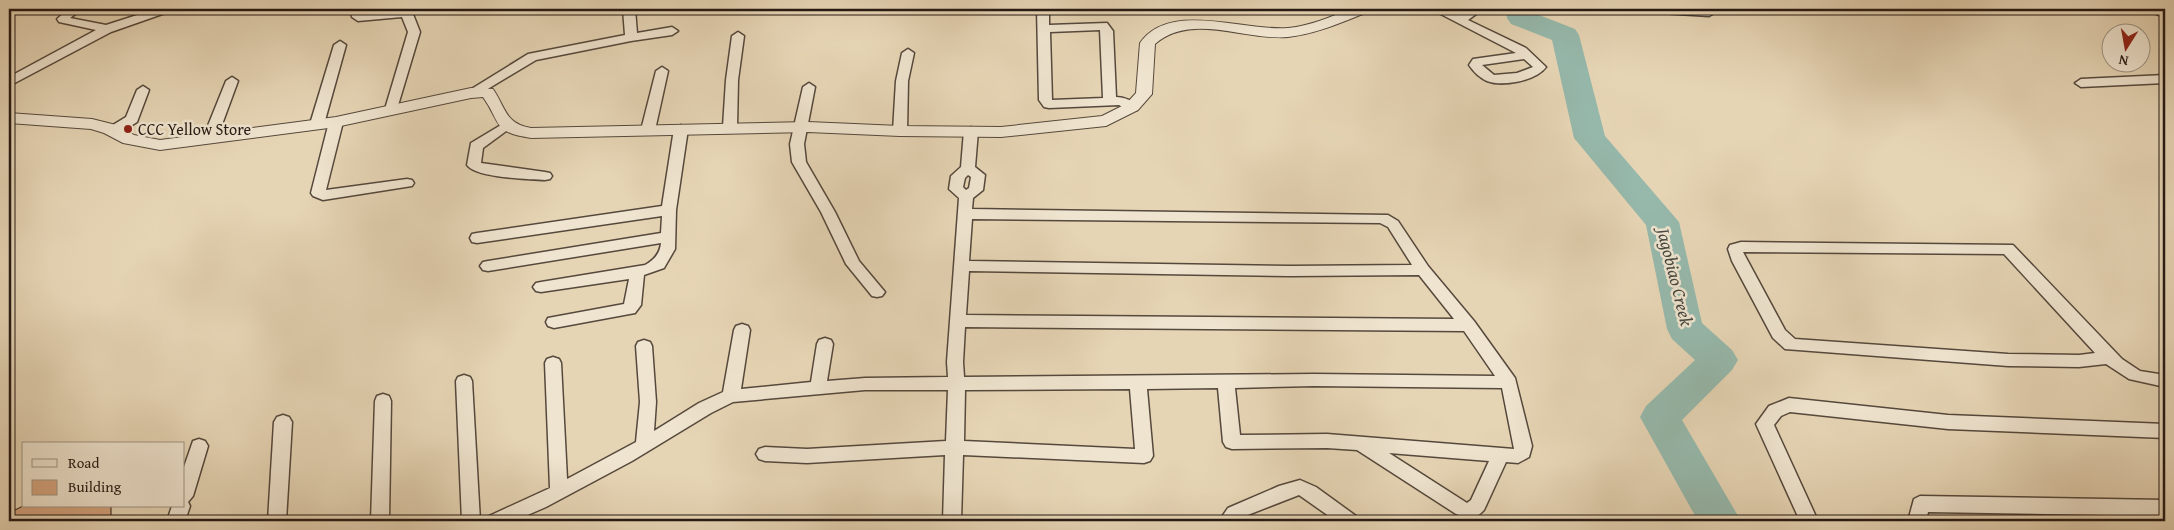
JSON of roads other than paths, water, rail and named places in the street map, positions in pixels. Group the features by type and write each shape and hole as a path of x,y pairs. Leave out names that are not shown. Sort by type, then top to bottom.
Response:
{"street":[{"path":"76,9 63,18 67,21 107,29"},
{"path":"9,82 107,29 168,9"},
{"path":"356,9 358,17 406,11 412,23 414,32 391,109"},
{"path":"629,9 630,37"},
{"path":"1043,9 1045,100 1049,104 1121,101 1132,107"},
{"path":"9,118 92,124 129,139 160,145 336,122 470,93 487,92 494,100 506,126 516,132 800,127 900,131 1001,132 1106,121 1132,107 1144,94 1148,43 1159,33 1169,28 1191,26 1278,33 1315,28 1363,9"},
{"path":"1438,9 1528,55"},
{"path":"1460,20 1477,9"},
{"path":"1660,9 1708,12 1715,9"},
{"path":"2155,9 2165,14"},
{"path":"1044,29 1103,26 1107,31 1110,101"},
{"path":"470,93 532,57 630,37 672,31"},
{"path":"730,127 732,80 738,36"},
{"path":"317,124 340,45"},
{"path":"900,131 902,81 908,53"},
{"path":"648,130 662,71"},
{"path":"2081,83 2165,79"},
{"path":"210,138 232,81"},
{"path":"809,86 797,144 799,162 836,228 853,264 877,292"},
{"path":"113,131 132,119 143,90"},
{"path":"336,122 318,193 324,195 407,183"},
{"path":"506,126 476,146 474,165 484,169 544,176"},
{"path":"541,287 637,272 659,264 668,249 669,210 681,129"},
{"path":"952,521 951,496 958,383 955,362 966,196 976,190 978,175 968,169 971,131"},
{"path":"478,238 669,210"},
{"path":"965,214 1383,218 1393,224 1423,270 1468,325 1509,382 1524,446 1523,452 1518,456 1500,455 1327,441 1232,442 1226,382"},
{"path":"488,266 667,237"},
{"path":"2109,358 2008,360 1791,344 1779,334 1738,261 1735,249 1751,247 2008,249 2109,358 2127,373 2142,378 2165,381"},
{"path":"961,266 1290,271 1423,270"},
{"path":"554,322 629,309 633,305 637,272"},
{"path":"959,321 1369,326 1468,325"},
{"path":"732,396 742,330"},
{"path":"818,388 825,344"},
{"path":"644,346 648,402 644,444"},
{"path":"553,363 560,490"},
{"path":"495,521 540,502 705,408 732,396 865,384 1314,380 1509,382"},
{"path":"464,381 471,521"},
{"path":"765,454 806,456 954,448 1144,456 1138,383"},
{"path":"380,521 383,401"},
{"path":"1809,521 1765,424 1774,411 1789,406 1948,422 2165,431"},
{"path":"277,521 283,422"},
{"path":"1360,443 1462,509 1469,511 1474,510 1478,504 1500,455"},
{"path":"185,493 199,446"},
{"path":"1228,521 1234,513 1285,491 1300,488 1310,492 1350,521"},
{"path":"1917,521 1920,504 2165,508"},
{"path":"176,521 180,508"}],"waterway":[{"name":"Jagobiao Creek","path":"1519,9 1521,18 1565,35 1590,138 1662,222 1685,329 1719,360 1660,417 1720,521"}],"place":[{"name":"CCC Yellow Store","path":"128,129"}]}
